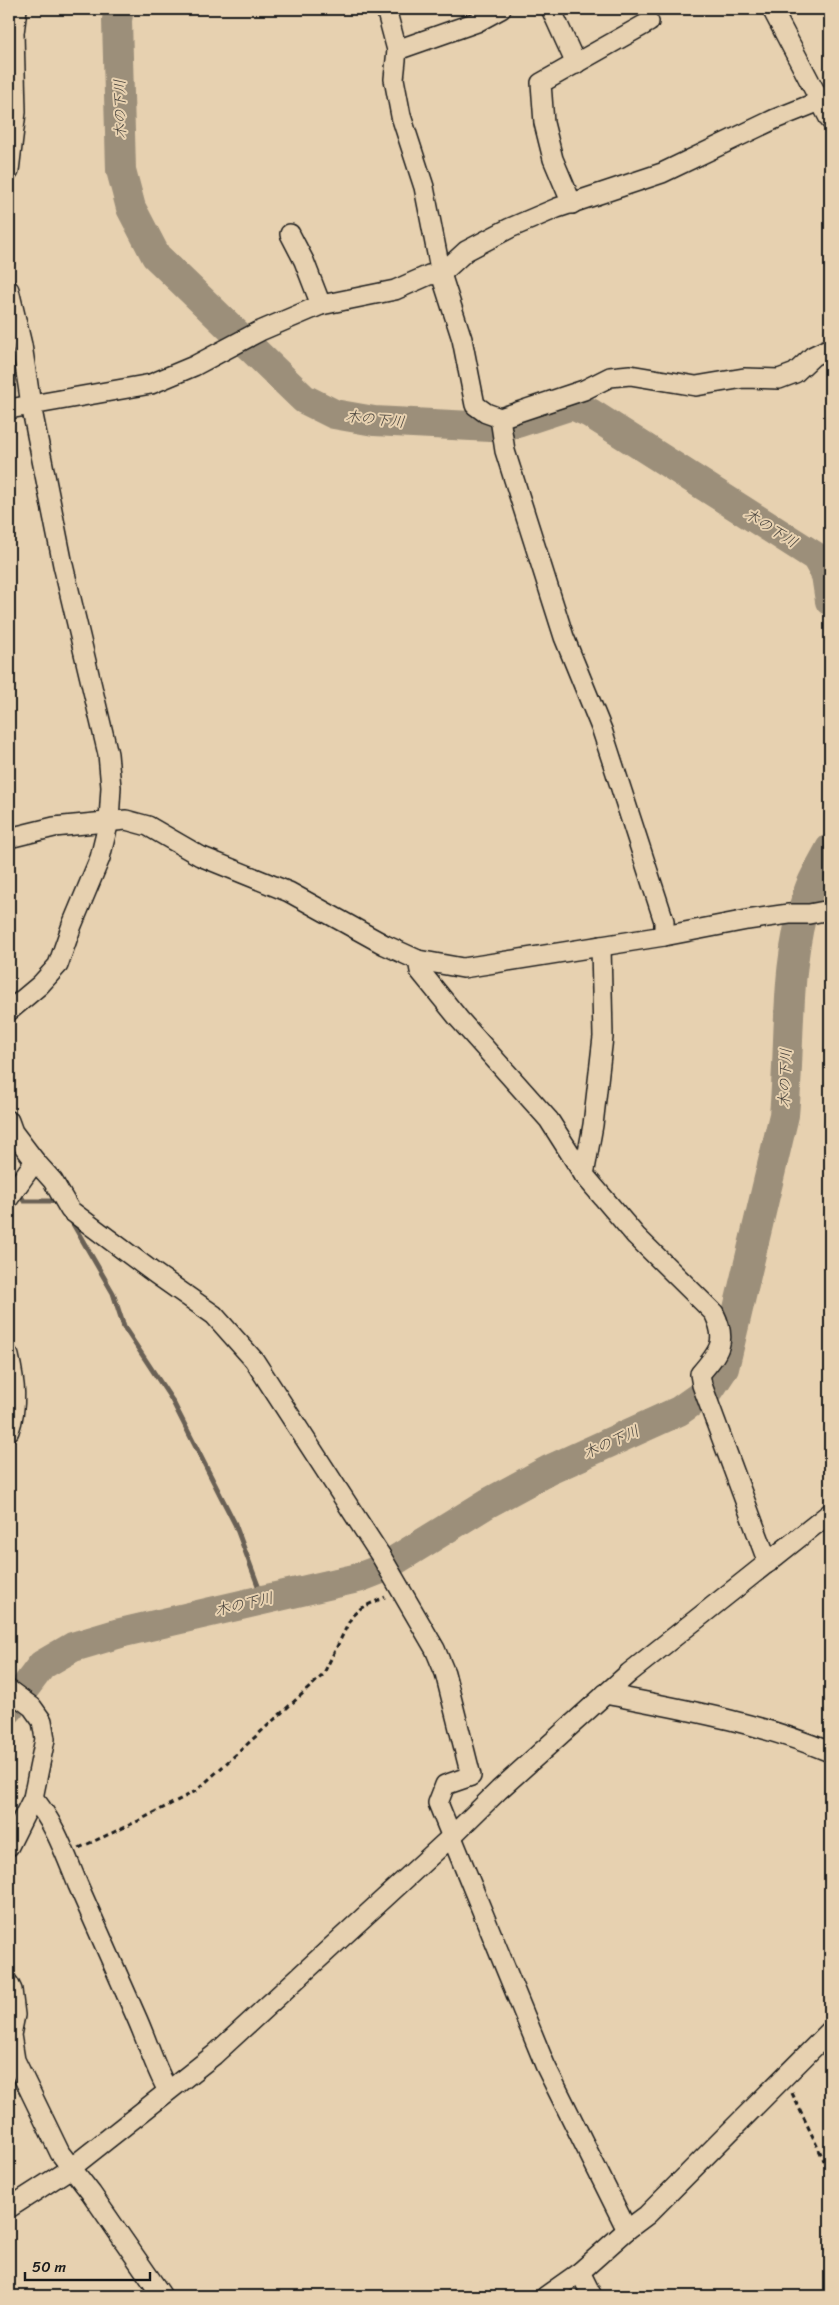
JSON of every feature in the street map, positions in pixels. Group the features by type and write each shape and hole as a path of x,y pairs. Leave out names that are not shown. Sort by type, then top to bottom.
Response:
{"street":[{"path":"9,171 16,112 14,33 17,9"},
{"path":"386,9 397,50 394,78 401,116 424,187 440,274 462,339 475,405 500,424 504,451 564,638 602,730 664,921 664,936"},
{"path":"397,50 477,22 501,9"},
{"path":"551,9 576,64"},
{"path":"772,9 826,99 830,120"},
{"path":"572,204 553,159 544,123 541,83 649,22"},
{"path":"9,409 151,384 194,366 260,331 321,305 395,290 429,275 440,274 466,252 510,228 662,173 749,131 826,99"},
{"path":"290,234 304,261 321,305"},
{"path":"9,290 22,345 63,564 108,754 111,787 109,820 100,858 72,925 58,965 40,985 9,1011"},
{"path":"500,424 584,390 610,377 630,375 696,386 744,378 779,379 795,373 813,356 830,348"},
{"path":"9,838 54,827 109,820 126,820 148,826 200,856 289,892 385,945 418,960 463,968 664,936 747,920 830,910"},
{"path":"584,1175 593,1125 603,1037 601,946"},
{"path":"418,960 420,971 459,1019 549,1120 584,1175 636,1236 714,1313 722,1329 718,1354 700,1374 702,1385 768,1563"},
{"path":"9,1121 14,1132 35,1161 53,1181 70,1210 214,1315 248,1353 286,1407 381,1556 436,1650 445,1673 471,1776 445,1786 438,1802 545,2065 626,2230"},
{"path":"9,1198 35,1161"},
{"path":"9,1356 15,1383 15,1415 9,1431"},
{"path":"9,2208 71,2168 214,2055 605,1694 830,1513"},
{"path":"9,1690 32,1707 42,1721 45,1739 33,1798 9,1846"},
{"path":"605,1694 721,1716 804,1741 830,1752"},
{"path":"33,1798 41,1807 65,1854 103,1945 136,2015 155,2067 168,2090"},
{"path":"9,1984 12,1990 15,2016 10,2035 15,2060 60,2153 91,2192 162,2296"},
{"path":"546,2296 580,2272 626,2230 647,2215 830,2031"},
{"path":"580,2272 592,2296"}],"path":[{"path":"65,1854 138,1821 196,1791 323,1674 352,1616 396,1581"},
{"path":"784,2077 830,2173"}],"waterway":[{"name":"木の下川","path":"119,9 117,20 121,170 131,208 156,256 304,399 334,414 374,421 491,427 517,423 572,405 590,413 816,557 826,575 830,601"},
{"name":"木の下川","path":"9,1709 42,1665 73,1647 120,1633 358,1578 381,1569 488,1503 549,1470 679,1411 710,1389 724,1368 784,1115 792,975 800,920 810,887 830,849"},
{"path":"18,1192 24,1201 59,1201"},
{"path":"69,1217 113,1293 124,1327 172,1400 235,1524 263,1599"}]}
